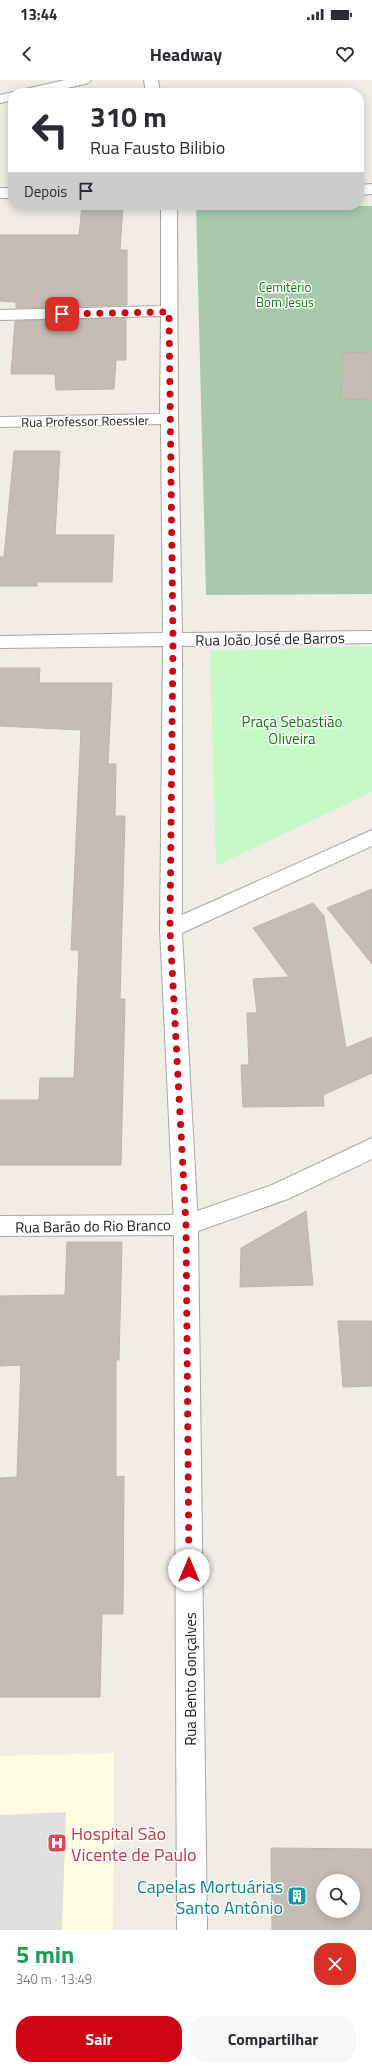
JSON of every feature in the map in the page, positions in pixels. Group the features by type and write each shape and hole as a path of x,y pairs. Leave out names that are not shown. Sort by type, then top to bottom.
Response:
{"street":[{"path":"48,88 84,80"},
{"name":"Rua Bento Gonçalves","path":"169,210 169,419 173,640 170,929 186,1225 192,1930"},
{"path":"0,315 169,312"},
{"name":"Rua Professor Roessler","path":"0,422 169,419"},
{"name":"Rua João José de Barros","path":"0,642 372,637"},
{"path":"170,929 372,837"},
{"name":"Rua Barão do Rio Branco","path":"0,1226 186,1225 280,1192 372,1148"}],"shaded area":[{"name":"Hospital São Vicente de Paulo","path":"114,1753 113,1930 0,1930 0,1756"},
{"path":"66,1812 62,1930 0,1930 0,1815"}],"green space":[{"name":"Cemitério Bom Jesus","path":"364,206 372,206 372,594 206,595 196,210 364,210"},
{"name":"Praça Sebastião Oliveira","path":"372,646 372,792 216,866 210,651"}],"building":[{"path":"82,210 123,210 120,250 127,250 127,305 16,308 16,302 0,301 0,235 79,235"},
{"path":"126,318 126,360 116,360 114,389 56,390 55,374 11,374 15,321"},
{"path":"372,352 372,400 341,399 343,353"},
{"path":"14,451 60,451 55,535 114,535 112,582 37,582 37,586 0,586 0,557 4,557"},
{"path":"0,668 40,668 39,683 112,683 108,764 116,764 115,816 125,816 120,999 125,999 121,1165 0,1165 0,1100 39,1100 40,1078 74,1078 79,950 71,950 81,730 0,726"},
{"path":"372,889 372,964 327,908"},
{"path":"313,903 324,916 346,1048 372,1037 372,1073 323,1095 324,1106 243,1107 241,1065 249,1065 247,1013 257,1013 253,979 289,977 253,928"},
{"path":"306,1211 313,1285 240,1287 241,1248"},
{"path":"67,1242 122,1242 119,1360 116,1360 116,1477 124,1476 123,1614 102,1614 100,1697 0,1697 0,1478 17,1477 21,1365 0,1366 0,1296 65,1295"},
{"path":"338,1321 372,1321 372,1386 343,1387"},
{"name":"Capelas Mortuárias Santo Antônio","path":"271,1848 372,1849 372,1930 272,1930"}],"place":[{"name":"Hospital São Vicente de Paulo","path":"57,1843"},
{"name":"Capelas Mortuárias Santo Antônio","path":"297,1896"}],"route":[{"path":"62,314 169,312 169,419 173,640 170,929 186,1225 189,1570"}]}
